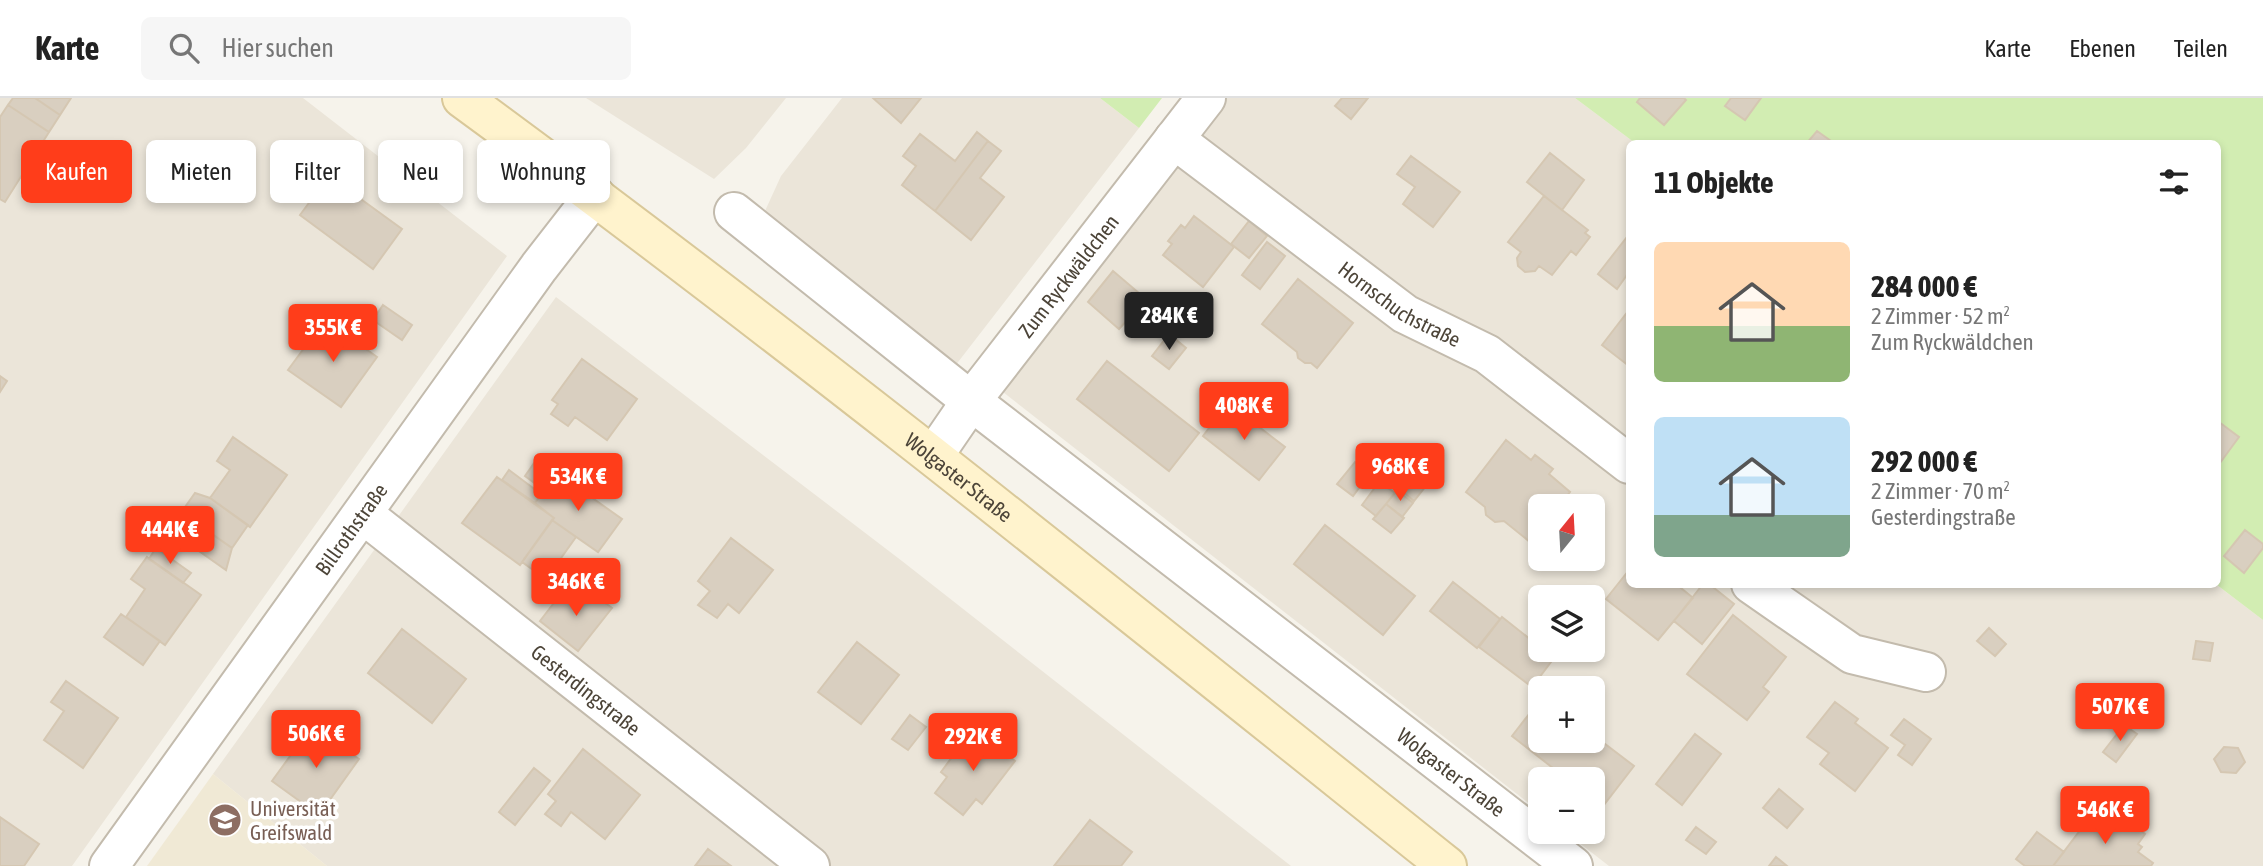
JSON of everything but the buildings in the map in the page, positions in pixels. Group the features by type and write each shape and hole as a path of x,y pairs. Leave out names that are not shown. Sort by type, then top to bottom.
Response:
{"main road":[{"name":"Wolgaster Straße","path":"463,98 520,140"},
{"name":"Wolgaster Straße","path":"605,203 934,455 1447,866"}],"street":[{"name":"Zum Ryckwäldchen","path":"934,455 971,401 1206,98"},
{"name":"Hornschuchstraße","path":"1174,139 1405,314 1487,354 1626,462"},
{"name":"Billrothstraße","path":"109,866 539,267 589,203"},
{"name":"Wolgaster Straße","path":"734,212 971,401 1573,866"},
{"name":"Gesterdingstraße","path":"363,514 810,866"},
{"path":"1757,588 1852,654 1926,672"}],"shaded area":[{"path":"0,98 303,98 357,140 270,140 270,203 364,203 364,145 378,156 378,203 439,203 507,256 72,866 0,866"},
{"path":"586,98 786,98 746,148 714,179"},
{"path":"842,98 1100,98 1139,128 955,366 765,211 781,176"},
{"path":"1224,98 1575,98 1631,140 1626,140 1626,588 2221,588 2263,620 2263,866 1609,866 1581,844 1605,844 1605,767 1528,767 1528,803 1003,392"},
{"path":"556,297 902,561 1291,866 327,866 213,774"},
{"name":"Universität Greifswald","path":"213,774 327,866 147,866"}],"green space":[{"path":"1100,98 1162,98 1139,128"},
{"path":"1575,98 2263,98 2263,620 2221,588 2221,140 1631,140"}],"place":[{"name":"Universität Greifswald","path":"225,820"}]}
